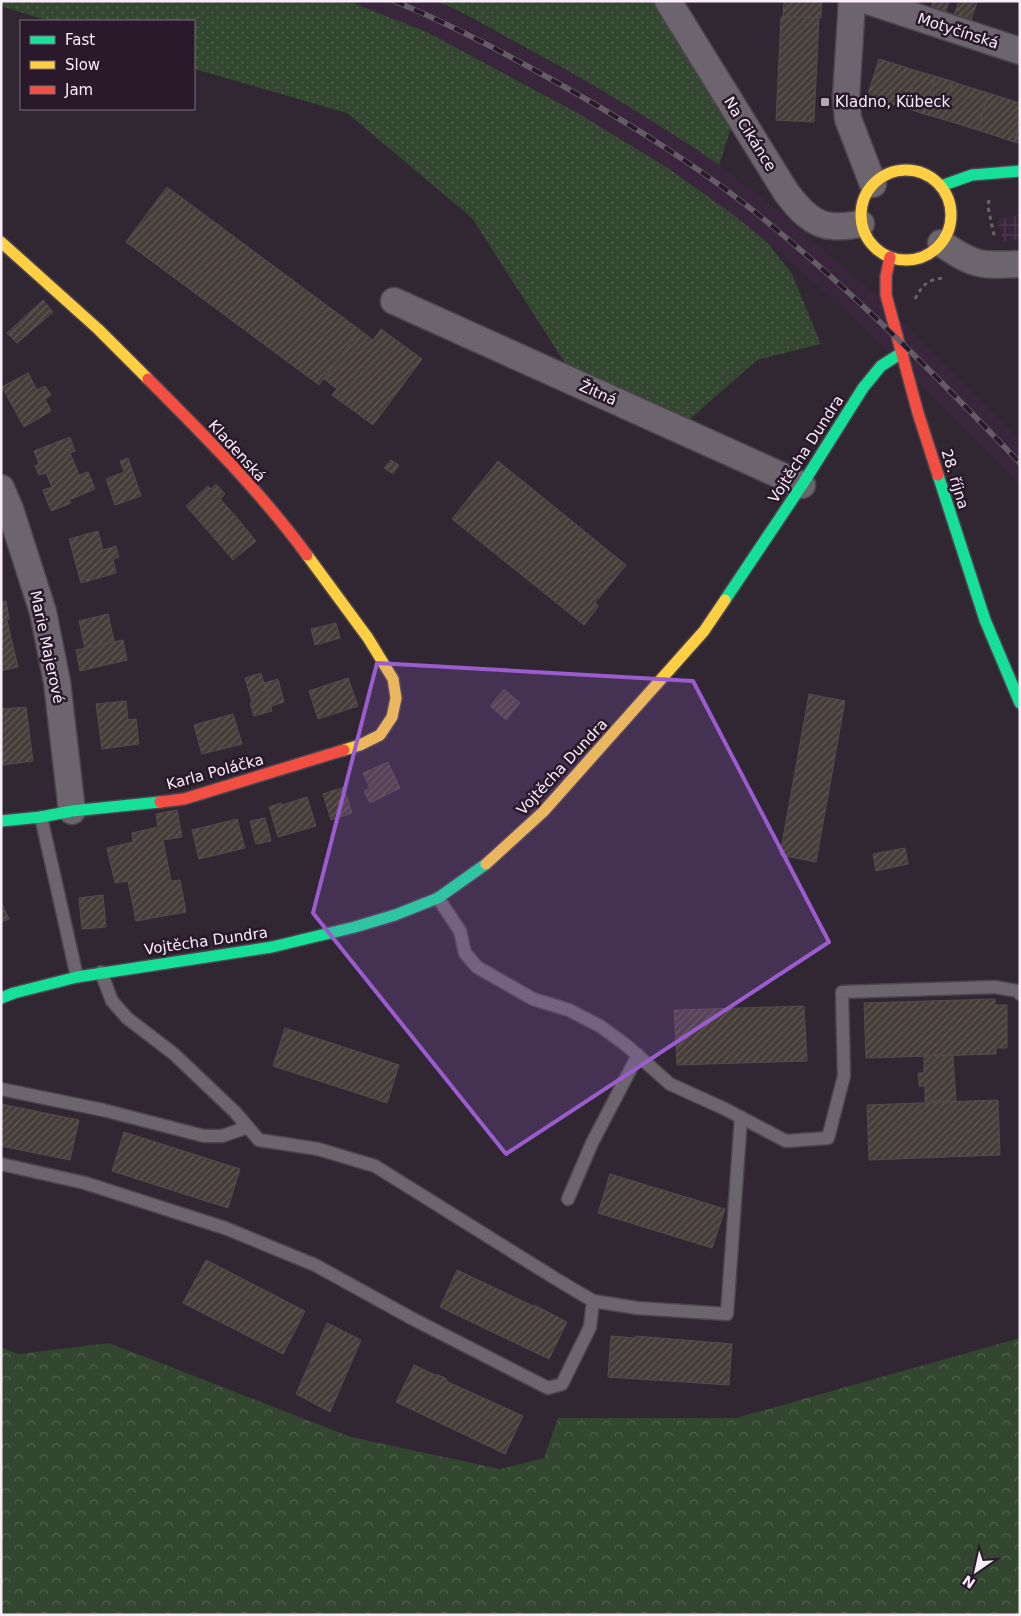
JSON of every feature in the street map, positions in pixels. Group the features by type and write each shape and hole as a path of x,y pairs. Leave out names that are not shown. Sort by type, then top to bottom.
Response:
{"street":[{"name":"Na Cikánce","path":"668,1 786,192 797,206 821,224 832,226 861,224"},
{"path":"852,1 846,97 848,118 873,184"},
{"name":"Motyčínská","path":"868,1 1020,51"},
{"path":"902,170 913,170 923,173 941,186 949,201 951,216 948,232 931,253 922,257 900,260 877,250 867,238 861,224 861,206 868,190 873,184 882,176 902,170"},
{"path":"941,186 972,174 1020,171"},
{"name":"Kladenská","path":"1,242 98,329 207,438 292,535 368,638 392,679 396,698 392,717"},
{"path":"941,243 965,259 977,264 989,266 1020,264"},
{"name":"28. října","path":"890,257 885,281 886,295 903,352 918,414 988,629 1020,703"},
{"name":"Žitná","path":"394,301 802,485"},
{"name":"Vojtěcha Dundra","path":"1,998 14,993 101,972 272,947 379,920 438,898 484,865 543,812 704,631 802,485 863,388 881,366 903,352"},
{"name":"Marie Majerové","path":"1,488 10,509 43,612 58,682 72,811"},
{"name":"Karla Poláčka","path":"1,821 41,818 72,811 184,799 360,745 380,734 392,717"}],"lane":[{"path":"41,818 77,977"},
{"path":"438,898 460,931 465,953 478,967 533,999 569,1010 600,1026 638,1055 670,1084 741,1117 786,1141 828,1138 844,1076 842,992 995,987 1018,991 1020,994"},
{"path":"101,972 112,1002 127,1018 174,1054 235,1112 259,1140 318,1149 375,1166 594,1301 637,1308 727,1314 741,1117"},
{"path":"568,1199 592,1143 638,1055"},
{"path":"1,1089 104,1110 204,1136 222,1136 248,1126"},
{"path":"1,1164 85,1182 225,1228 315,1265 413,1319 548,1388 562,1384 590,1327 594,1301"}],"path":[{"path":"989,266 990,248 994,235 988,207 989,199 995,197"},
{"path":"913,308 916,298 925,283 933,280 949,279"}],"highlighted area":[{"path":"377,663 693,681 829,942 506,1154 313,913"}],"shaded area":[{"path":"348,1 436,1 592,85 652,120 719,165 788,218 874,294 1020,440 1020,485 853,317 768,243 700,191 635,147 516,78 427,32"},
{"path":"1020,215 1020,240 1003,241 997,219"}],"green space":[{"path":"1,1 348,1 427,32 576,112 668,168 735,216 768,243 792,274 821,344 757,360 690,419 565,363 472,218 347,113 195,69 195,20 46,20 1,6"},
{"path":"436,1 666,1 731,128 719,165 645,116 594,86 457,10"},
{"path":"1020,1338 1020,1615 1,1615 1,1347 18,1354 109,1343 351,1437 500,1469 544,1458 558,1418 736,1418"}],"building":[{"path":"784,1 822,1 821,18 783,17"},
{"path":"933,1 949,1 944,18 930,13"},
{"path":"959,1 977,2 969,27 952,21"},
{"path":"781,17 819,18 814,122 776,120"},
{"path":"879,59 917,71 906,108 867,97"},
{"path":"917,71 935,76 924,114 906,108"},
{"path":"935,76 955,82 953,82 942,119 924,114"},
{"path":"953,82 988,93 978,130 942,119"},
{"path":"988,93 1020,103 1020,122 1014,142 978,130"},
{"path":"1020,122 1020,143 1014,142"},
{"path":"167,187 360,330 319,385 126,242"},
{"path":"43,300 53,312 17,343 7,333"},
{"path":"381,329 422,359 373,425 332,395 337,389 324,379 360,330 373,340"},
{"path":"28,373 37,390 45,386 51,395 45,399 51,411 24,427 2,387"},
{"path":"70,437 75,451 70,453 79,475 88,472 95,489 69,500 71,503 51,511 43,490 52,487 46,473 39,475 35,466 39,464 34,451"},
{"path":"128,458 141,496 115,505 106,479 124,472 120,461"},
{"path":"391,460 399,465 393,474 384,468"},
{"path":"498,461 626,565 595,603 599,606 584,625 452,519"},
{"path":"216,484 225,494 220,499 238,519 215,539 186,506 208,486 211,489"},
{"path":"238,519 256,541 233,560 215,539"},
{"path":"98,531 103,550 116,546 119,557 113,559 116,573 81,583 69,539"},
{"path":"6,601 9,619 1,622 1,602"},
{"path":"108,614 114,641 85,648 79,621"},
{"path":"7,621 18,667 1,671 1,622"},
{"path":"336,623 340,638 315,645 311,629"},
{"path":"123,640 127,660 80,671 76,650"},
{"path":"261,673 272,711 254,716 245,678"},
{"path":"348,678 358,706 318,719 309,691"},
{"path":"278,679 284,702 271,706 264,683"},
{"path":"504,689 520,703 506,720 490,706"},
{"path":"809,694 845,701 816,862 780,855"},
{"path":"126,701 128,720 136,719 139,744 102,749 96,704"},
{"path":"26,707 33,761 3,765 1,709"},
{"path":"233,714 242,744 202,754 194,725"},
{"path":"388,762 400,788 370,803 364,791 370,788 363,773"},
{"path":"344,787 352,813 331,820 323,794"},
{"path":"307,797 316,826 278,837 269,807"},
{"path":"177,810 182,837 163,840 171,881 180,880 186,912 136,921 128,881 115,883 107,848 133,842 132,833 158,827 156,814"},
{"path":"265,818 271,841 256,844 250,821"},
{"path":"237,819 245,848 199,859 192,830"},
{"path":"905,848 908,864 876,871 873,854"},
{"path":"103,895 106,927 82,929 79,898"},
{"path":"1,902 9,919 1,922"},
{"path":"995,999 995,1005 1007,1005 1007,1048 996,1048 996,1054 866,1058 864,1003"},
{"path":"804,1006 807,1061 677,1065 674,1010"},
{"path":"285,1028 399,1065 387,1103 273,1066"},
{"path":"953,1055 956,1101 925,1102 925,1086 919,1086 918,1073 924,1073 924,1056"},
{"path":"998,1100 1000,1155 869,1160 867,1105"},
{"path":"1,1104 79,1120 70,1160 1,1146"},
{"path":"124,1132 240,1169 228,1208 112,1171"},
{"path":"610,1174 725,1209 712,1248 598,1213"},
{"path":"206,1260 305,1311 283,1354 183,1303"},
{"path":"457,1270 567,1322 549,1359 440,1307"},
{"path":"327,1323 361,1340 330,1412 296,1394"},
{"path":"611,1336 635,1338 636,1336 732,1344 729,1385 608,1377"},
{"path":"414,1365 523,1416 505,1454 396,1402"}],"railway":[{"path":"394,1 476,39 556,82 643,133 726,189 810,258 872,314 1020,463"}],"traffic: fast":[{"path":"941,186 972,175 1020,171"},
{"path":"725,600 802,485 863,388 881,366 903,352"},
{"path":"938,475 985,620 1020,703"},
{"path":"1,821 41,817 72,811 160,802"},
{"path":"1,998 77,977 272,947 355,927 395,915 438,898 486,864"}],"traffic: slow":[{"path":"906,170 923,173 938,183 948,198 951,215 948,232 938,247 923,257 906,260 889,257 874,247 864,232 861,215 864,198 874,183 889,173 906,170"},
{"path":"1,242 98,329 148,379"},
{"path":"307,555 368,638 393,679 396,698 392,717 380,735 360,745 344,750"},
{"path":"486,864 543,812 704,631 725,600"}],"traffic: jam":[{"path":"890,257 886,276 886,295 918,413 938,475"},
{"path":"148,379 251,486 307,555"},
{"path":"160,802 184,799 344,750"}],"place":[{"name":"Kladno, Kübeck","path":"825,102"}]}
